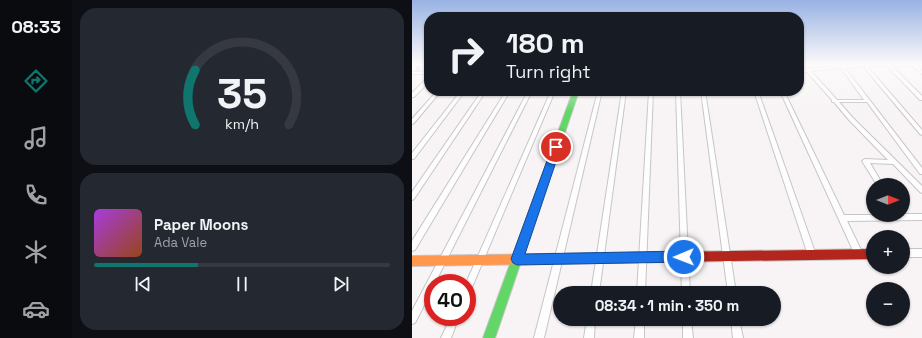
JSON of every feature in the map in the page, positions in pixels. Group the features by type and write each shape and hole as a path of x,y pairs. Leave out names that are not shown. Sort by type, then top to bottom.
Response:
{"street":[{"path":"816,80 834,101 892,162 922,190"},
{"path":"852,80 922,172"},
{"path":"876,80 922,133"},
{"path":"903,80 922,99"},
{"path":"412,96 424,83"},
{"path":"412,122 435,96"},
{"path":"412,157 459,96"},
{"path":"412,197 481,96"},
{"path":"412,248 505,96"},
{"path":"412,320 527,96"},
{"path":"474,274 551,96"},
{"path":"489,338 574,96"},
{"path":"539,338 599,96"},
{"path":"596,286 623,96"},
{"path":"641,286 651,96"},
{"path":"678,96 686,286"},
{"path":"704,96 731,286"},
{"path":"758,96 812,255"},
{"path":"784,96 858,254"},
{"path":"834,101 868,101"},
{"path":"876,178 866,161 892,162"},
{"path":"910,216 922,217"},
{"path":"842,218 866,217"},
{"path":"910,253 922,253"},
{"path":"412,261 866,254"},
{"path":"446,338 451,326"},
{"path":"589,338 590,326"},
{"path":"639,338 640,326"},
{"path":"687,326 688,338"},
{"path":"737,326 738,338"}],"traffic: fast":[{"path":"489,338 574,96"}],"traffic: slow":[{"path":"412,261 671,257"}],"traffic: jam":[{"path":"671,257 866,254"}],"route":[{"path":"556,147 517,259 684,257"}]}
